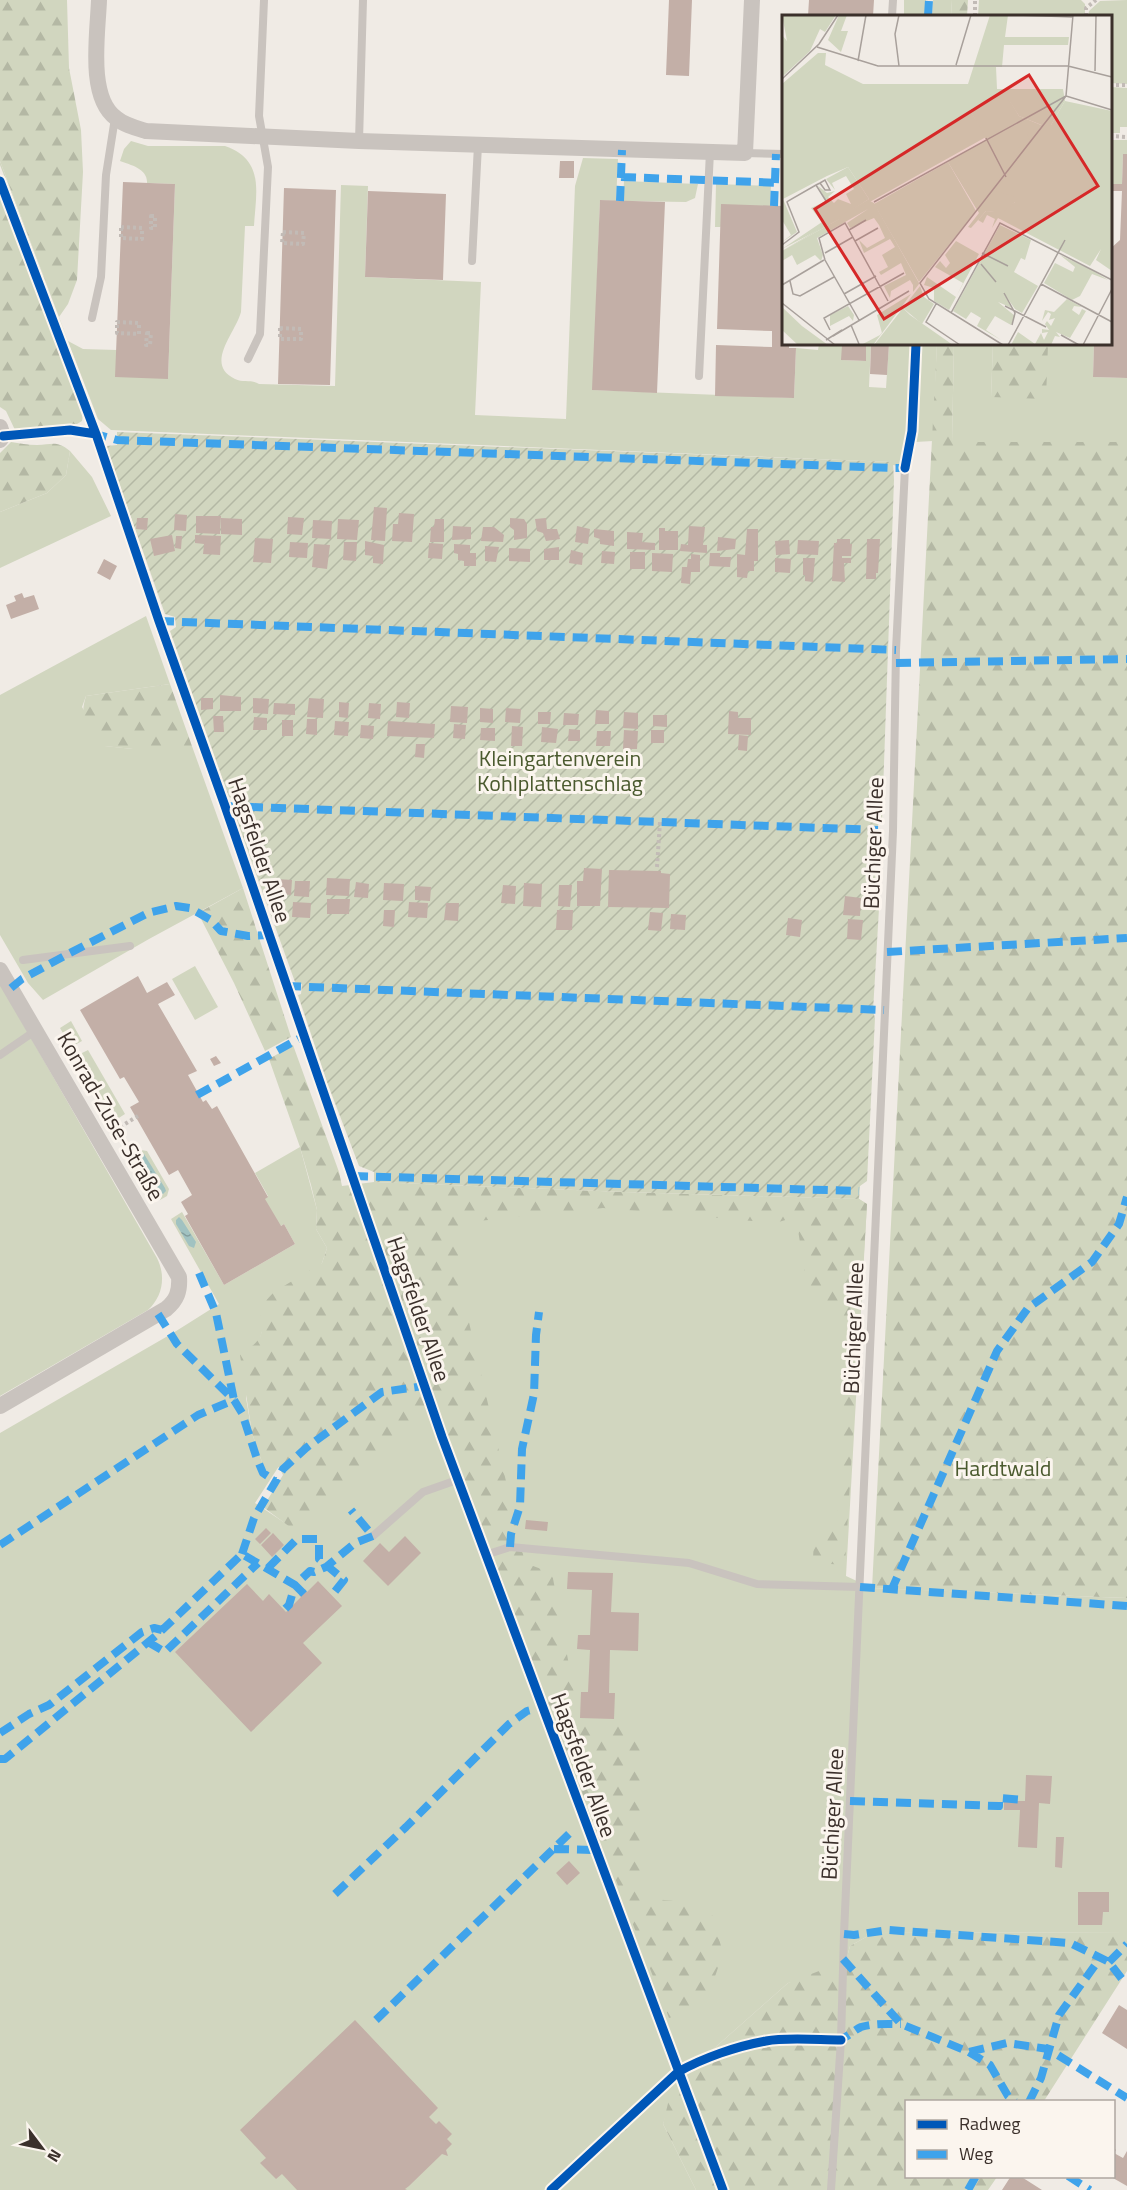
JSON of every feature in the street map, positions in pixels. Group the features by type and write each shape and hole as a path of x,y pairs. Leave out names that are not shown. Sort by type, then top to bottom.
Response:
{"street":[{"path":"99,0 97,81 102,100 115,118 146,131 359,141 745,153 752,0"},
{"name":"Konrad-Zuse-Straße","path":"0,970 179,1277 177,1295 166,1309 0,1406"}],"lane":[{"path":"248,359 260,334 268,167 259,116 264,0"},
{"path":"359,141 363,0"},
{"path":"892,15 893,0"},
{"path":"92,318 100,277 106,175 115,118"},
{"path":"472,261 477,145"},
{"path":"699,376 710,152"},
{"path":"745,153 782,154"},
{"name":"Hagsfelder Allee","path":"1,434 69,429 96,434 457,1480 723,2190"},
{"name":"Büchiger Allee","path":"831,2190 841,2040 893,831 896,650 905,468"},
{"path":"23,960 130,946"},
{"path":"0,1055 35,1031"},
{"path":"373,1536 423,1492 457,1480"},
{"path":"485,1555 510,1547 689,1563 757,1584 860,1587"}],"path":[{"path":"1086,15 1086,8 1096,0"},
{"path":"1112,85 1127,86"},
{"path":"1112,136 1127,137"},
{"path":"121,227 142,228 142,238 121,238 121,227"},
{"path":"283,232 304,233 303,244 282,243 283,232"},
{"path":"117,322 139,323 139,334 117,333 117,322"},
{"path":"280,328 301,329 301,339 280,339 280,328"},
{"path":"657,867 660,822"},
{"path":"115,1130 138,1116"},
{"path":"614,2132 619,2133 625,2128 624,2122"}],"green space":[{"path":"0,0 67,0 69,68 81,130 83,172 77,280 68,304 59,317 0,161"},
{"path":"904,0 926,0 925,15 904,15"},
{"path":"933,0 952,0 951,15 932,15"},
{"path":"952,0 968,0 967,15 951,15"},
{"path":"979,0 1081,0 1085,4 1085,15 978,15"},
{"path":"1127,0 1127,84 1112,83 1112,15 1088,15 1089,11 1100,1"},
{"path":"1112,87 1127,88 1127,127 1120,127 1120,133 1112,133"},
{"path":"1112,140 1127,140 1127,154 1123,154 1122,184 1112,184"},
{"path":"131,141 148,146 225,146 238,152 252,168 256,189 254,226 245,226 241,312 222,357 222,365 226,373 235,379 259,384 335,386 341,185 368,186 365,277 481,282 475,415 566,419 575,186 583,158 618,159 616,201 600,200 593,390 794,398 796,348 818,350 819,345 842,345 871,345 869,387 886,388 889,345 913,345 909,428 903,458 898,466 893,465 892,462 111,430 98,419 0,165 0,161 68,341 83,349 117,350 168,379 175,184 147,183 147,178 142,171 120,161 124,149","holes":["842,345 866,346 865,361 842,360"]},
{"path":"624,181 698,184 695,198 686,202 623,201"},
{"path":"716,184 771,186 770,206 715,227"},
{"path":"0,195 83,414 82,421 77,424 15,430 6,411 0,407"},
{"path":"920,345 937,345 933,441 915,442"},
{"name":"Hardtwald","path":"937,345 954,345 952,442 1127,442 1127,1598 872,1588"},
{"path":"954,345 993,345 991,397 1046,345 1094,345 1093,377 1127,378 1127,442 952,442"},
{"path":"993,345 1048,345 1046,399 991,397"},
{"name":"Kleingartenverein Kohlplattenschlag","path":"117,432 893,462 882,821 878,825 878,836 883,840 873,1011 875,1018 867,1181 860,1186 859,1199 374,1182 374,1172 359,1166 327,1082 298,995 301,994 302,984 295,982 235,815 239,810 238,802 229,797 170,631 176,627 175,617 165,614 106,446 117,445"},
{"path":"11,442 34,445 57,444 70,451 66,475 47,493 0,512 0,453"},
{"path":"70,451 92,477 111,516 0,568 0,512 47,493 66,475"},
{"path":"146,616 170,684 86,696 82,707 105,746 133,749 193,749 243,888 43,1000 28,983 0,935 0,695"},
{"path":"170,684 193,749 133,749 104,746 86,724 83,712 86,696"},
{"path":"243,888 291,1037 265,1051 234,983 198,913"},
{"path":"195,966 218,1007 195,1020 172,979"},
{"path":"0,984 157,1258 162,1272 162,1285 157,1298 148,1310 0,1396"},
{"path":"71,1021 82,1041 71,1047 60,1028"},
{"path":"293,1045 342,1186 374,1182 859,1199 867,1204 845,1565 817,1563 813,1558 814,1541 824,1541 838,1510 846,1325 806,1281 796,1217 775,1223 603,1208 459,1223 458,1275 525,1563 552,1573 580,1725 642,1725 642,1898 709,1904 723,1953 705,2006 669,2018 433,1405 294,1530 263,1507 283,1475 279,1467 273,1470 264,1468 252,1433 240,1355 254,1345 260,1336 262,1325 259,1308 274,1292 322,1263 327,1248 316,1229 317,1210 311,1185 269,1059"},
{"path":"88,1050 125,1114 114,1121 76,1056"},
{"path":"300,1147 317,1210 316,1229 327,1248 322,1263 263,1328 246,1398 252,1433 264,1468 279,1466 255,1503 294,1529 365,1191 859,1199 867,1204 846,1576 872,1588 1127,1598 1127,1933 875,1932 850,1946 843,1972 788,1983 710,2052 684,2064 663,2124 696,2190 0,2190 0,1433 219,1304 171,1219 182,1212 224,1285 295,1244 284,1224 279,1227 263,1200 268,1196 255,1173"},
{"path":"141,1150 147,1151 169,1189 167,1196 160,1200 134,1154"},
{"path":"875,1932 1127,1933 1127,1971 1045,2100 905,2100 905,2178 996,2178 988,2190 696,2190 663,2124 672,2087 684,2064 710,2052 788,1983 819,1971 843,1972 850,1946"},
{"path":"173,2025 176,2032 83,2118 78,2113"}],"water":[{"path":"140,1153 144,1154 165,1188 166,1191 163,1194 160,1194 138,1158"},
{"path":"179,1217 196,1242 194,1248 189,1246 176,1224"}],"building":[{"path":"669,0 692,0 689,76 666,75"},
{"path":"809,0 874,0 873,15 808,15"},
{"path":"1123,154 1127,154 1127,378 1093,377 1094,345 1112,345 1112,247 1120,240 1122,191 1112,191 1112,184 1122,184"},
{"path":"560,161 574,161 574,178 559,178"},
{"path":"123,182 175,184 168,379 115,377"},
{"path":"284,188 336,190 330,385 278,384"},
{"path":"368,191 446,194 443,280 365,277"},
{"path":"600,200 665,202 657,393 592,390"},
{"path":"721,204 782,206 782,345 796,348 794,398 715,396 716,345 772,347 772,331 717,329"},
{"path":"842,345 866,346 866,361 841,360"},
{"path":"871,345 889,345 887,375 870,374"},
{"path":"374,507 387,508 385,541 371,540"},
{"path":"399,513 414,514 412,542 392,541 393,524 398,524"},
{"path":"175,514 187,515 186,531 174,530"},
{"path":"196,516 221,516 220,534 196,533"},
{"path":"288,517 304,518 302,535 287,534"},
{"path":"137,518 148,518 147,530 136,529"},
{"path":"221,518 242,519 242,535 221,534"},
{"path":"510,518 524,519 527,524 527,538 514,540"},
{"path":"546,518 547,529 557,529 560,539 546,541 543,533 537,531 535,519"},
{"path":"338,519 359,520 357,540 337,539"},
{"path":"435,519 444,519 444,542 430,542 431,527 434,527"},
{"path":"313,520 332,521 331,539 312,538"},
{"path":"453,526 471,527 471,539 452,540"},
{"path":"577,526 590,529 588,544 575,542"},
{"path":"689,526 705,527 703,545 707,545 707,553 680,551 681,544 688,545"},
{"path":"483,527 494,527 504,535 503,542 481,541"},
{"path":"659,528 665,528 665,531 678,531 678,550 659,550"},
{"path":"594,529 614,531 614,546 600,544 600,539 594,537"},
{"path":"747,529 758,529 758,561 754,561 754,571 748,571 747,578 737,577 737,554 745,555"},
{"path":"627,532 643,533 642,542 655,543 655,550 627,549"},
{"path":"172,535 175,551 154,556 150,539"},
{"path":"195,535 221,536 220,555 203,554 204,544 195,543"},
{"path":"176,536 182,536 181,549 175,548"},
{"path":"718,537 736,539 735,549 717,551"},
{"path":"255,538 273,539 271,563 253,562"},
{"path":"837,539 850,539 850,544 852,544 851,556 842,556 842,558 851,558 851,563 844,563 845,582 832,581 834,543 837,543"},
{"path":"867,539 880,539 876,579 866,579"},
{"path":"789,540 790,554 776,555 775,541"},
{"path":"798,540 819,541 818,555 797,554"},
{"path":"365,541 384,545 383,564 373,563 373,556 365,555"},
{"path":"290,542 308,543 307,558 289,557"},
{"path":"344,542 357,542 356,561 343,560"},
{"path":"429,543 443,544 442,559 428,558"},
{"path":"314,544 330,545 327,569 312,567"},
{"path":"454,544 470,545 470,553 476,553 476,566 464,566 464,561 458,560 458,554 454,553"},
{"path":"485,546 499,547 496,562 485,561"},
{"path":"559,547 559,560 544,560 544,549"},
{"path":"509,548 530,549 530,562 509,561"},
{"path":"571,550 583,553 582,565 569,563"},
{"path":"602,551 615,552 614,564 601,563"},
{"path":"630,552 645,552 645,569 630,569"},
{"path":"652,553 673,554 672,572 652,571"},
{"path":"710,553 720,553 720,557 731,557 730,567 709,566"},
{"path":"691,554 700,555 700,572 691,572 690,584 681,583 682,567 687,567"},
{"path":"775,558 791,559 790,573 775,572"},
{"path":"803,558 815,558 813,582 805,581"},
{"path":"104,559 117,566 110,580 97,573"},
{"path":"22,593 24,598 34,595 39,609 11,619 6,605 16,601 14,596"},
{"path":"220,695 241,697 241,711 220,711"},
{"path":"201,698 213,698 213,709 201,710"},
{"path":"253,698 269,699 268,714 253,713"},
{"path":"309,698 324,699 323,718 307,717"},
{"path":"339,702 349,703 348,718 339,717"},
{"path":"397,702 410,703 409,718 396,717"},
{"path":"274,703 295,704 295,715 273,714"},
{"path":"369,703 381,704 380,719 368,718"},
{"path":"451,706 468,707 467,723 450,722"},
{"path":"480,708 493,709 493,723 480,722"},
{"path":"506,708 521,709 520,723 505,722"},
{"path":"596,710 609,711 609,724 595,724"},
{"path":"729,711 738,712 738,718 751,718 751,735 728,734"},
{"path":"538,712 551,712 550,724 538,724"},
{"path":"624,712 638,713 638,729 623,728"},
{"path":"564,713 579,714 578,725 563,725"},
{"path":"653,715 667,715 667,727 653,726"},
{"path":"213,716 223,716 224,732 214,732"},
{"path":"254,717 267,718 267,730 253,730"},
{"path":"307,719 317,719 317,735 306,734"},
{"path":"282,720 293,720 293,736 282,736"},
{"path":"335,721 349,722 348,736 334,735"},
{"path":"388,721 435,724 434,738 387,736"},
{"path":"454,724 466,725 465,739 453,738"},
{"path":"361,725 374,726 373,739 360,738"},
{"path":"512,726 523,727 522,746 511,746"},
{"path":"542,727 558,729 556,743 541,742"},
{"path":"481,728 495,728 495,741 480,740"},
{"path":"569,729 580,730 580,741 568,741"},
{"path":"624,730 638,731 637,749 623,749"},
{"path":"651,730 664,730 664,743 651,743"},
{"path":"597,731 611,731 610,746 596,746"},
{"path":"739,735 748,736 747,751 738,750"},
{"path":"416,744 425,744 424,758 415,757"},
{"path":"584,868 602,869 600,906 577,906 577,881 583,881"},
{"path":"609,870 661,871 661,873 670,874 669,908 608,907"},
{"path":"327,878 350,879 349,896 326,895"},
{"path":"277,879 292,880 291,895 276,894"},
{"path":"295,881 310,881 309,897 294,896"},
{"path":"356,882 369,884 368,898 354,897"},
{"path":"384,883 404,884 403,901 383,900"},
{"path":"524,883 542,884 541,907 523,906"},
{"path":"503,885 516,886 515,904 501,903"},
{"path":"559,885 572,885 570,907 558,906"},
{"path":"415,886 431,887 430,901 415,900"},
{"path":"845,896 861,898 860,916 843,915"},
{"path":"327,899 350,899 349,914 327,914"},
{"path":"293,902 311,903 310,918 292,917"},
{"path":"409,902 428,903 427,918 408,917"},
{"path":"446,903 459,903 458,921 444,920"},
{"path":"384,910 395,910 394,927 383,926"},
{"path":"557,910 573,910 572,930 556,930"},
{"path":"650,912 663,913 661,931 648,930"},
{"path":"671,914 686,915 685,930 670,929"},
{"path":"788,918 802,920 800,937 786,935"},
{"path":"848,919 863,920 861,940 847,939"},
{"path":"138,976 147,993 167,982 175,995 158,1004 197,1071 188,1075 203,1102 206,1100 212,1109 217,1106 268,1197 265,1199 281,1226 284,1224 295,1244 224,1285 185,1216 188,1214 181,1202 192,1195 178,1170 169,1175 130,1107 139,1102 124,1077 120,1079 80,1010"},
{"path":"216,1056 221,1063 214,1066 210,1059"},
{"path":"423,1319 427,1331 421,1333 416,1322"},
{"path":"526,1520 548,1522 547,1531 525,1529"},
{"path":"266,1528 271,1533 260,1544 255,1539"},
{"path":"273,1533 284,1545 272,1557 261,1545"},
{"path":"405,1536 421,1553 388,1586 363,1561 380,1543 389,1552"},
{"path":"568,1572 613,1573 611,1612 639,1613 638,1651 610,1650 609,1693 615,1693 614,1719 580,1718 581,1692 588,1692 590,1650 577,1649 578,1635 590,1635 592,1590 567,1589"},
{"path":"318,1581 342,1606 303,1643 322,1663 251,1732 175,1652 247,1584 263,1601 269,1594 286,1612 301,1597 299,1595 305,1589 307,1592"},
{"path":"1026,1775 1052,1776 1050,1804 1039,1803 1037,1848 1018,1847 1020,1810 1004,1810 1004,1801 1025,1801"},
{"path":"1056,1837 1064,1837 1062,1868 1055,1867"},
{"path":"569,1861 580,1873 567,1885 556,1873"},
{"path":"1078,1892 1109,1892 1109,1912 1103,1912 1102,1925 1078,1925"},
{"path":"1119,2005 1127,2010 1127,2049 1102,2033"},
{"path":"355,2020 438,2108 429,2117 436,2124 439,2121 452,2134 447,2139 452,2144 446,2150 448,2156 442,2154 405,2189 407,2190 297,2190 282,2174 276,2179 260,2163 266,2158 240,2130"},
{"path":"1127,2151 1127,2186 1113,2178 1115,2178 1115,2154 1123,2158"},
{"path":"1010,2178 1023,2178 1042,2190 1002,2190"}],"marked path":[{"path":"928,15 929,0"},
{"path":"620,201 622,150"},
{"path":"774,206 776,154"},
{"path":"621,177 782,183"},
{"path":"95,430 96,434 117,440 893,468 905,468 906,463"},
{"path":"159,621 896,650"},
{"path":"896,663 1127,659"},
{"path":"225,806 878,830"},
{"path":"11,988 22,979 148,913 176,906 190,908 211,920 221,931 248,936 268,935"},
{"path":"887,952 1127,938"},
{"path":"286,986 884,1010"},
{"path":"197,1095 304,1036"},
{"path":"353,1176 859,1191"},
{"path":"891,1591 997,1351 1028,1308 1092,1262 1119,1224 1127,1197"},
{"path":"199,1273 216,1313 234,1400"},
{"path":"510,1547 511,1534 520,1506 522,1449 534,1394 539,1312"},
{"path":"158,1314 177,1344 234,1400"},
{"path":"242,1554 254,1518 283,1469 306,1448 382,1392 424,1386"},
{"path":"0,1545 198,1415 234,1400 242,1413 263,1473 275,1481"},
{"path":"304,1594 295,1585 310,1571 314,1572 326,1567 355,1543 373,1536 351,1510"},
{"path":"268,1568 297,1539 319,1539 319,1559 344,1580 332,1595"},
{"path":"0,1759 5,1759 158,1634 242,1554 295,1585 289,1605 284,1610"},
{"path":"148,1642 165,1652 258,1563"},
{"path":"860,1587 1127,1606"},
{"path":"0,1733 29,1714 49,1705 142,1632 154,1628 162,1630"},
{"path":"335,1894 509,1724 527,1711 542,1707"},
{"path":"850,1801 999,1806 999,1798 1025,1800"},
{"path":"376,2020 571,1832"},
{"path":"554,1849 595,1850"},
{"path":"844,1934 854,1935 888,1930 1070,1943 1109,1962 1127,1982"},
{"path":"1109,1962 1127,1944"},
{"path":"1030,2100 1041,2078 1059,2015 1101,1957"},
{"path":"843,1959 901,2024 969,2052 1007,2043 1048,2049 1127,2098"},
{"path":"835,2040 842,2039 861,2027 901,2024"},
{"path":"969,2052 990,2065 1013,2100"},
{"path":"968,2190 975,2178"},
{"path":"1071,2178 1090,2190"}],"cycle path":[{"path":"0,181 96,434 442,1437 723,2190"},
{"path":"905,468 912,431 916,345"},
{"path":"3,436 70,430 96,434"},
{"path":"551,2190 678,2072 709,2057 755,2043 793,2039 841,2040"}]}
